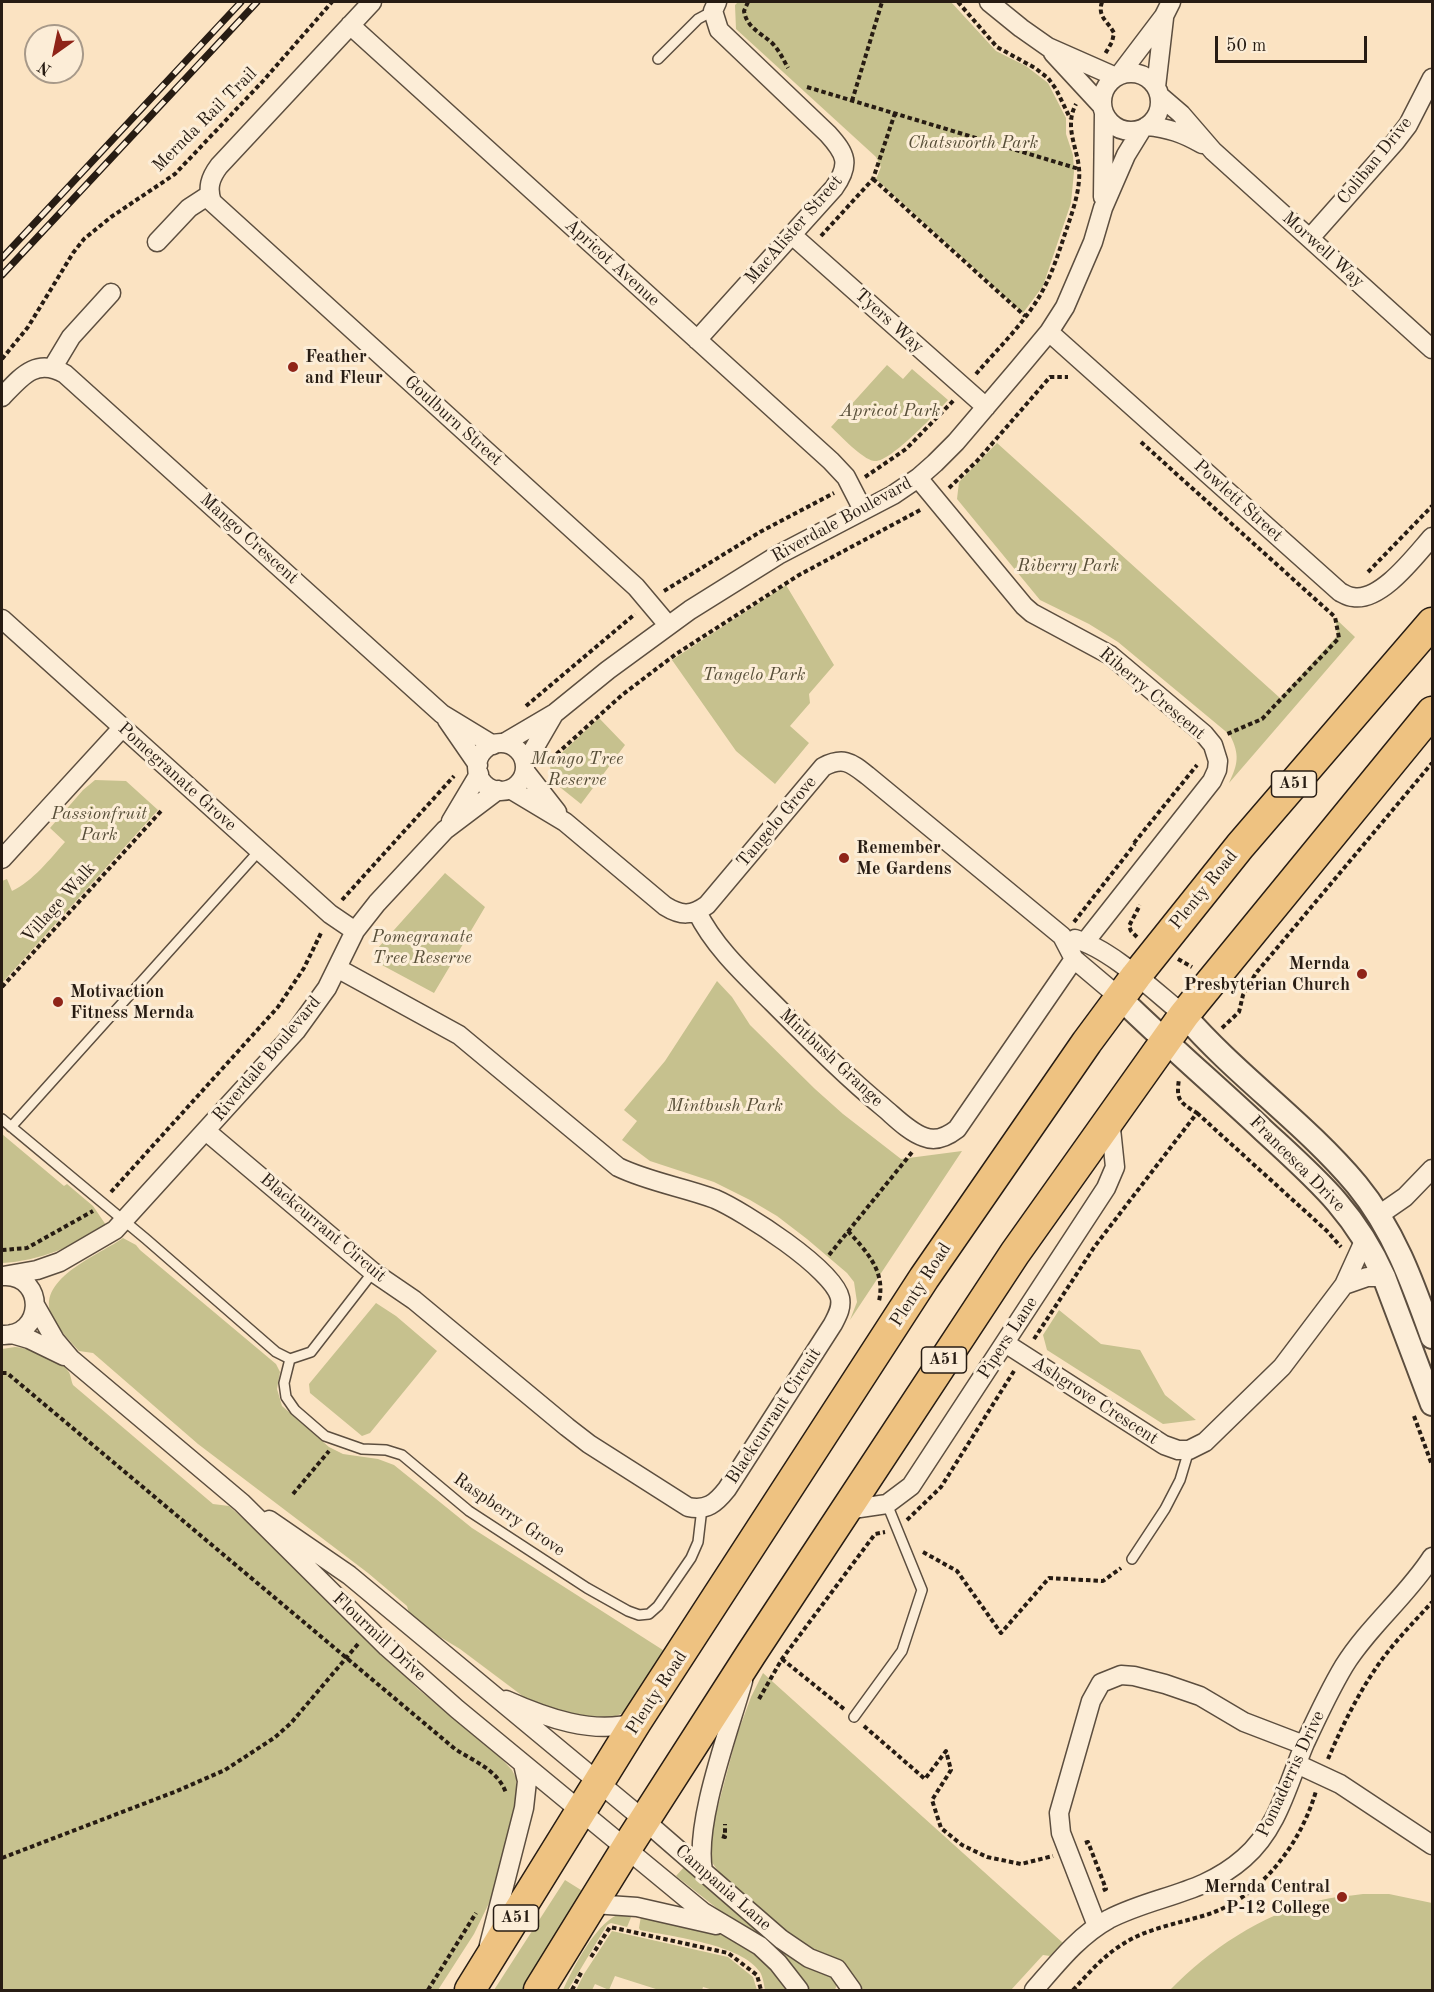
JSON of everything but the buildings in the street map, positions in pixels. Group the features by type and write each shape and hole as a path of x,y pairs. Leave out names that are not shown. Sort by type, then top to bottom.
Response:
{"highway":[{"name":"Plenty Road","path":"474,1986 636,1722 924,1278 1128,987 1240,846 1432,623"},
{"name":"A51","path":"539,1990 644,1820 751,1654 1015,1253 1164,1041 1212,978 1432,712"}],"street":[{"path":"157,242 189,208 209,195 210,182 219,166 372,2"},
{"path":"989,2 1048,47 1118,75 1129,72 1144,76 1158,92"},
{"name":"MacAlister Street","path":"697,340 792,235 845,170 843,156 828,134 719,30 715,6"},
{"path":"1048,47 1103,110 1113,125 1127,131 1144,128 1158,113 1158,92 1167,9"},
{"path":"1103,110 1104,89 1118,75 1167,9"},
{"name":"Apricot Avenue","path":"350,25 831,461 846,477 863,510"},
{"name":"Coliban Drive","path":"1310,238 1395,142 1408,124 1432,78"},
{"name":"Morwell Way","path":"1158,92 1214,151 1432,349"},
{"name":"Riverdale Boulevard","path":"1103,110 1103,208"},
{"name":"Morwell Way","path":"1144,128 1167,128 1184,134 1214,151"},
{"name":"Riverdale Boulevard","path":"499,744 555,713 668,625 778,555 893,495 918,478 956,442 1049,332 1065,307 1080,275 1103,208 1126,155 1144,128"},
{"name":"Goulburn Street","path":"209,195 216,208 636,587 668,625"},
{"name":"Tyers Way","path":"792,235 986,407"},
{"path":"2,397 24,374 35,368 53,367 71,337 111,293"},
{"name":"Powlett Street","path":"1049,332 1334,587 1346,595"},
{"name":"Mango Crescent","path":"53,367 65,374 442,714 499,744"},
{"name":"Riberry Crescent","path":"918,478 1024,606 1032,613 1110,655 1191,723 1212,745 1218,761 1212,781 1085,942"},
{"path":"1346,595 1353,598 1376,593 1387,585 1432,537"},
{"name":"Pomegranate Grove","path":"2,619 330,914 355,931"},
{"name":"Riverdale Boulevard","path":"525,767 555,713"},
{"name":"Mango Crescent","path":"442,714 478,770"},
{"path":"2,859 122,728"},
{"path":"565,822 525,767 518,750 499,744 482,752 478,770 486,785 504,789 565,822 676,913 697,912"},
{"name":"Tangelo Grove","path":"697,912 707,905 823,767 844,761 854,764 1062,936 1074,959 1184,1015"},
{"path":"504,789 517,784 522,778 525,767"},
{"name":"Riverdale Boulevard","path":"445,830 478,770"},
{"name":"Riverdale Boulevard","path":"2,1276 37,1270 60,1262 105,1238 124,1221 296,1031 320,999 338,968 355,931 377,903 445,830 504,789"},
{"name":"Mintbush Grange","path":"697,912 704,927 721,949 832,1063 886,1110 924,1138"},
{"name":"Tangelo Grove","path":"1062,936 1085,942 1114,960 1128,987"},
{"path":"924,1138 936,1139 948,1136 957,1129 1074,959"},
{"name":"Blackcurrant Circuit","path":"206,1131 374,1272 414,1300 589,1444 688,1507 702,1508 715,1503 737,1476 839,1313 840,1297 836,1288 786,1242 740,1211 695,1192 646,1178 618,1167 459,1035 338,968"},
{"name":"Francesca Drive","path":"1128,987 1164,1041 1201,1071 1322,1185 1353,1221 1384,1277 1432,1404"},
{"name":"Francesca Drive","path":"1184,1015 1207,1042 1340,1166 1359,1187 1379,1215 1402,1258 1432,1337"},
{"name":"Pipers Lane","path":"846,1510 887,1504 911,1486 1106,1188 1115,1167 1110,1119"},
{"path":"1379,1215 1405,1197 1432,1169"},
{"path":"1189,1450 1205,1442 1282,1367 1344,1285 1365,1239"},
{"name":"Riverdale Boulevard","path":"7,1336 27,1327 35,1313 35,1305 46,1281 60,1262"},
{"name":"Flourmill Drive","path":"2,1276 11,1276 31,1289 35,1305 55,1340 71,1359 242,1503 370,1630 457,1709 582,1812"},
{"path":"1344,1285 1367,1277 1384,1277"},
{"name":"Flourmill Drive","path":"7,1336 30,1339 71,1359"},
{"name":"Ashgrove Crescent","path":"1005,1343 1164,1445 1178,1450 1189,1450"},
{"name":"Flourmill Drive","path":"242,1503 310,1546 348,1575 599,1784"},
{"name":"Pomaderris Drive","path":"1034,1990 1070,1950 1097,1926 1143,1905 1203,1886 1225,1874 1259,1844 1279,1809 1304,1745 1346,1663 1369,1632 1429,1564"},
{"path":"704,1871 701,1860 703,1829 751,1654"},
{"path":"1097,1926 1059,1823 1062,1801 1090,1701 1101,1683 1120,1675 1134,1676 1191,1693 1244,1722 1304,1745"},
{"name":"Flourmill Drive","path":"488,1692 539,1713 587,1725 617,1727 636,1722"},
{"path":"474,1986 494,1927 524,1808 527,1781 524,1764"},
{"path":"1297,1764 1340,1784 1432,1845"},
{"name":"Campania Lane","path":"599,1784 792,1947 809,1958 837,1969 849,1989"},
{"name":"Campania Lane","path":"582,1812 703,1912 735,1930 769,1954 799,1990"},
{"path":"593,1904 637,1907 735,1930"}],"lane":[{"name":"MacAlister Street","path":"658,59 698,19 715,6"},
{"path":"11,1127 259,851"},
{"path":"2,1119 276,1352 290,1359 311,1352 374,1272"},
{"name":"Raspberry Grove","path":"290,1359 284,1383 286,1397 295,1410 325,1436 362,1449 386,1450 402,1455 469,1511 587,1588 639,1615 649,1614 658,1606 691,1558 698,1542 702,1508"},
{"path":"1132,1559 1175,1490 1189,1450"},
{"path":"854,1717 902,1651 922,1590 887,1504"}],"path":[{"name":"Mernda Rail Trail","path":"2,359 28,327 84,239 111,217 175,174 263,81 332,2"},
{"path":"748,2 744,11 748,24 780,52 790,71"},
{"path":"852,101 882,2"},
{"path":"958,2 997,47 1048,78 1070,118"},
{"path":"799,84 1080,170"},
{"path":"873,180 1025,316"},
{"path":"1329,613 1432,506"},
{"name":"Village Walk","path":"2,987 162,810"},
{"path":"1062,936 1134,843 1151,857"},
{"path":"1143,901 1132,920 1131,931 1135,935 1243,995"},
{"path":"1197,1113 1327,1231 1354,1266"},
{"path":"817,1269 924,1138"},
{"path":"848,1231 874,1262 879,1275 881,1291 878,1305"},
{"path":"2,1373 7,1373 455,1749 494,1773 506,1792 505,1803 524,1808"},
{"path":"293,1494 337,1441"},
{"path":"910,1518 913,1529"},
{"path":"920,1550 957,1571 1001,1634 1049,1578 1103,1581 1132,1559"},
{"path":"1332,1750 1346,1718 1379,1664 1432,1602"},
{"path":"2,1858 177,1791 225,1770 258,1749 291,1723 370,1630"},
{"path":"782,1659 854,1717 925,1779 946,1751 951,1770 932,1800 941,1828 962,1845 987,1857 1021,1864 1088,1842 1106,1889 1087,1900"},
{"path":"428,1990 476,1914 479,1902"},
{"path":"590,1960 610,1927 728,1953 757,1975 761,1990"},
{"path":"572,1990 584,1968"}],"green space":[{"name":"Chatsworth Park","path":"738,2 951,2 996,51 1026,66 1048,83 1066,118 1066,134 1073,155 1074,172 1071,203 1043,286 1023,313 876,179 881,167 876,157 736,29 735,5"},
{"name":"Apricot Park","path":"887,365 903,379 912,369 948,400 901,446 881,460 874,461 858,452 831,427"},
{"name":"Riberry Park","path":"997,443 1280,698 1337,636 1336,619 1355,637 1229,783 1237,759 1230,735 1118,642 1089,624 1040,600 957,499 959,482"},
{"name":"Tangelo Park","path":"786,585 834,665 809,694 810,703 790,726 809,743 775,784 736,751 672,660"},
{"name":"Mango Tree Reserve","path":"599,718 625,745 581,804 551,780 550,764"},
{"name":"Passionfruit Park","path":"95,780 126,781 158,810 2,983 2,881 7,879 12,891 27,882 47,862 65,842 50,828 83,790"},
{"name":"Pomegranate Tree Reserve","path":"445,873 485,907 434,993 380,964 377,949"},
{"name":"Mintbush Park","path":"717,981 732,997 750,1025 815,1089 901,1159 962,1151 850,1320 857,1302 854,1282 847,1273 807,1239 777,1216 750,1200 714,1182 650,1161 622,1140 637,1121 624,1110 665,1061"},
{"path":"2,1134 64,1186 67,1184 93,1206 106,1225 82,1240 43,1256 2,1263"},
{"path":"123,1238 136,1245 276,1364 280,1372 277,1389 282,1406 329,1447 343,1454 378,1459 394,1465 472,1528 666,1652 628,1710 610,1718 598,1719 550,1708 528,1700 460,1649 410,1617 407,1606 368,1573 198,1444 93,1353 79,1351 60,1329 51,1314 49,1301 53,1289 74,1268"},
{"path":"376,1303 396,1316 437,1351 370,1433 362,1436 310,1393 309,1384"},
{"path":"1059,1310 1101,1344 1140,1350 1165,1395 1196,1420 1163,1424 1047,1350 1043,1335"},
{"path":"15,1347 36,1352 64,1366 69,1372 73,1385 213,1504 229,1506 267,1540 418,1689 496,1753 512,1770 516,1778 517,1796 491,1899 474,1934 438,1990 2,1990 2,1349"},
{"path":"763,1673 1063,1943 1050,1956 1043,1955 1011,1990 861,1990 839,1960 800,1944 726,1882 711,1861 710,1836 737,1735"},
{"path":"685,1866 834,1978 837,1984 835,1990 809,1990 789,1965 676,1876"},
{"path":"565,1880 589,1895 528,1990 494,1990"},
{"path":"1363,1894 1389,1894 1432,1903 1432,1990 1170,1990 1219,1948 1276,1915 1317,1901"},
{"path":"617,1915 632,1915 627,1927 611,1923 607,1925 568,1990 563,1990 593,1937"},
{"path":"641,1916 726,1936 752,1948 784,1982 785,1990 765,1990 760,1972 751,1962 722,1948 640,1930"},
{"path":"612,1931 728,1957 753,1977 757,1990 713,1990 703,1987 702,1990 659,1990 615,1976 609,1990 595,1984 592,1990 576,1990"}],"railway":[{"path":"2,258 241,2"},
{"path":"2,275 257,2"}],"place":[{"name":"Feather and Fleur","path":"293,367"},
{"name":"Remember Me Gardens","path":"844,858"},
{"name":"Mernda Presbyterian Church","path":"1362,974"},
{"name":"Motivaction Fitness Mernda","path":"58,1002"},
{"name":"Mernda Central P-12 College","path":"1342,1897"}]}
